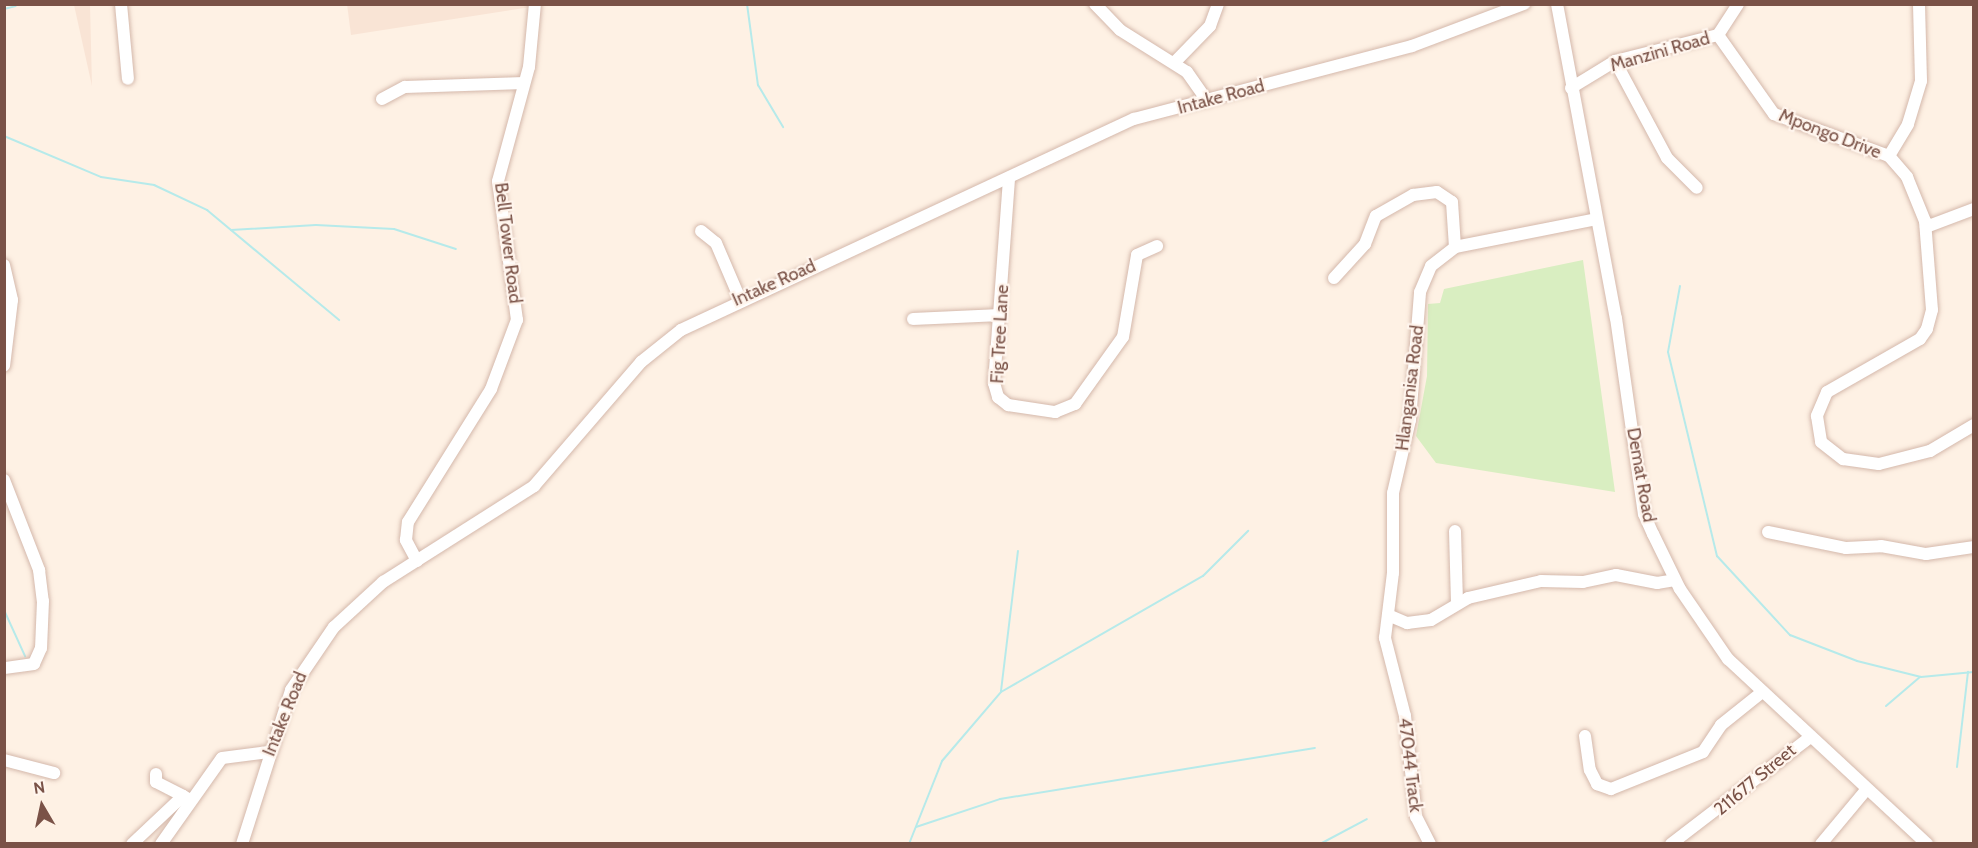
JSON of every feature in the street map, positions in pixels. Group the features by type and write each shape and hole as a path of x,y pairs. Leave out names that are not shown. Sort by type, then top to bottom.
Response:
{"street":[{"path":"121,4 128,79"},
{"name":"Bell Tower Road","path":"417,561 406,540 408,522 491,389 511,344 518,302 498,181 524,83 535,4"},
{"path":"1095,4 1119,30 1174,63 1196,81 1207,101"},
{"path":"1174,63 1210,26 1218,4"},
{"name":"Intake Road","path":"242,843 269,752 291,690 320,644 354,606 417,561 534,486 641,362 681,330 740,298 1009,179 1134,119 1412,46 1524,4"},
{"name":"Demat Road","path":"1557,4 1596,219 1644,514 1675,580 1713,641 1761,693 1927,843"},
{"name":"Manzini Road","path":"1571,88 1615,61 1718,35 1738,4"},
{"path":"1888,156 1908,124 1921,81 1919,4"},
{"name":"Mpongo Drive","path":"1718,35 1774,114 1888,156 1917,195 1926,227 1932,310 1927,329 1920,339 1827,392 1819,404 1817,433 1843,459 1879,464 1930,451 1974,425"},
{"path":"1615,61 1667,158 1697,188"},
{"path":"382,99 405,87 524,83"},
{"name":"Fig Tree Lane","path":"1009,179 1000,315 998,397 1008,405 1064,411 1116,351 1133,263 1142,250 1157,246"},
{"path":"1334,278 1365,244 1376,216 1413,195 1437,192 1452,202 1455,247"},
{"path":"1926,227 1974,209"},
{"name":"Hlanganisa Road","path":"1394,684 1386,655 1393,493 1410,420 1420,292 1431,266 1455,247 1596,219"},
{"path":"701,231 716,243 740,298"},
{"path":"4,265 12,300 4,366"},
{"path":"913,319 1000,315"},
{"path":"4,480 39,570 43,601 38,657 30,667 10,668"},
{"path":"1455,531 1457,604"},
{"path":"1768,532 1846,548 1881,546 1926,554 1974,547"},
{"path":"1388,615 1417,623 1437,618 1457,604 1541,581 1583,582 1616,575 1657,583 1675,580"},
{"name":"47044 Track","path":"1394,684 1405,716 1416,817 1430,843"},
{"path":"1585,736 1594,777 1602,789 1611,789 1703,752 1721,725 1761,693"},
{"name":"211677 Street","path":"1671,843 1809,738"},
{"path":"132,843 186,798 222,758 269,752"},
{"path":"4,760 54,772"},
{"path":"156,774 156,782 186,798"},
{"path":"1821,843 1866,790"},
{"path":"161,843 186,798"}],"shaded area":[{"path":"347,4 544,5 351,35"},
{"path":"74,5 90,5 92,86"}],"green space":[{"path":"1583,260 1615,492 1436,463 1416,436 1427,376 1428,304 1440,303 1444,289"}],"waterway":[{"path":"747,4 758,85 783,127"},
{"path":"4,9 16,6"},
{"path":"4,136 101,177 154,185 207,210 339,320"},
{"path":"231,230 316,225 394,229 456,249"},
{"path":"1680,286 1668,352 1717,556 1790,635 1857,661 1921,677 1974,672"},
{"path":"909,844 942,761 1001,692 1203,576 1248,531"},
{"path":"1001,691 1018,551"},
{"path":"4,610 25,656"},
{"path":"1957,767 1968,672"},
{"path":"1886,706 1920,677"},
{"path":"916,827 1000,799 1315,748"},
{"path":"1320,844 1367,819"}]}
